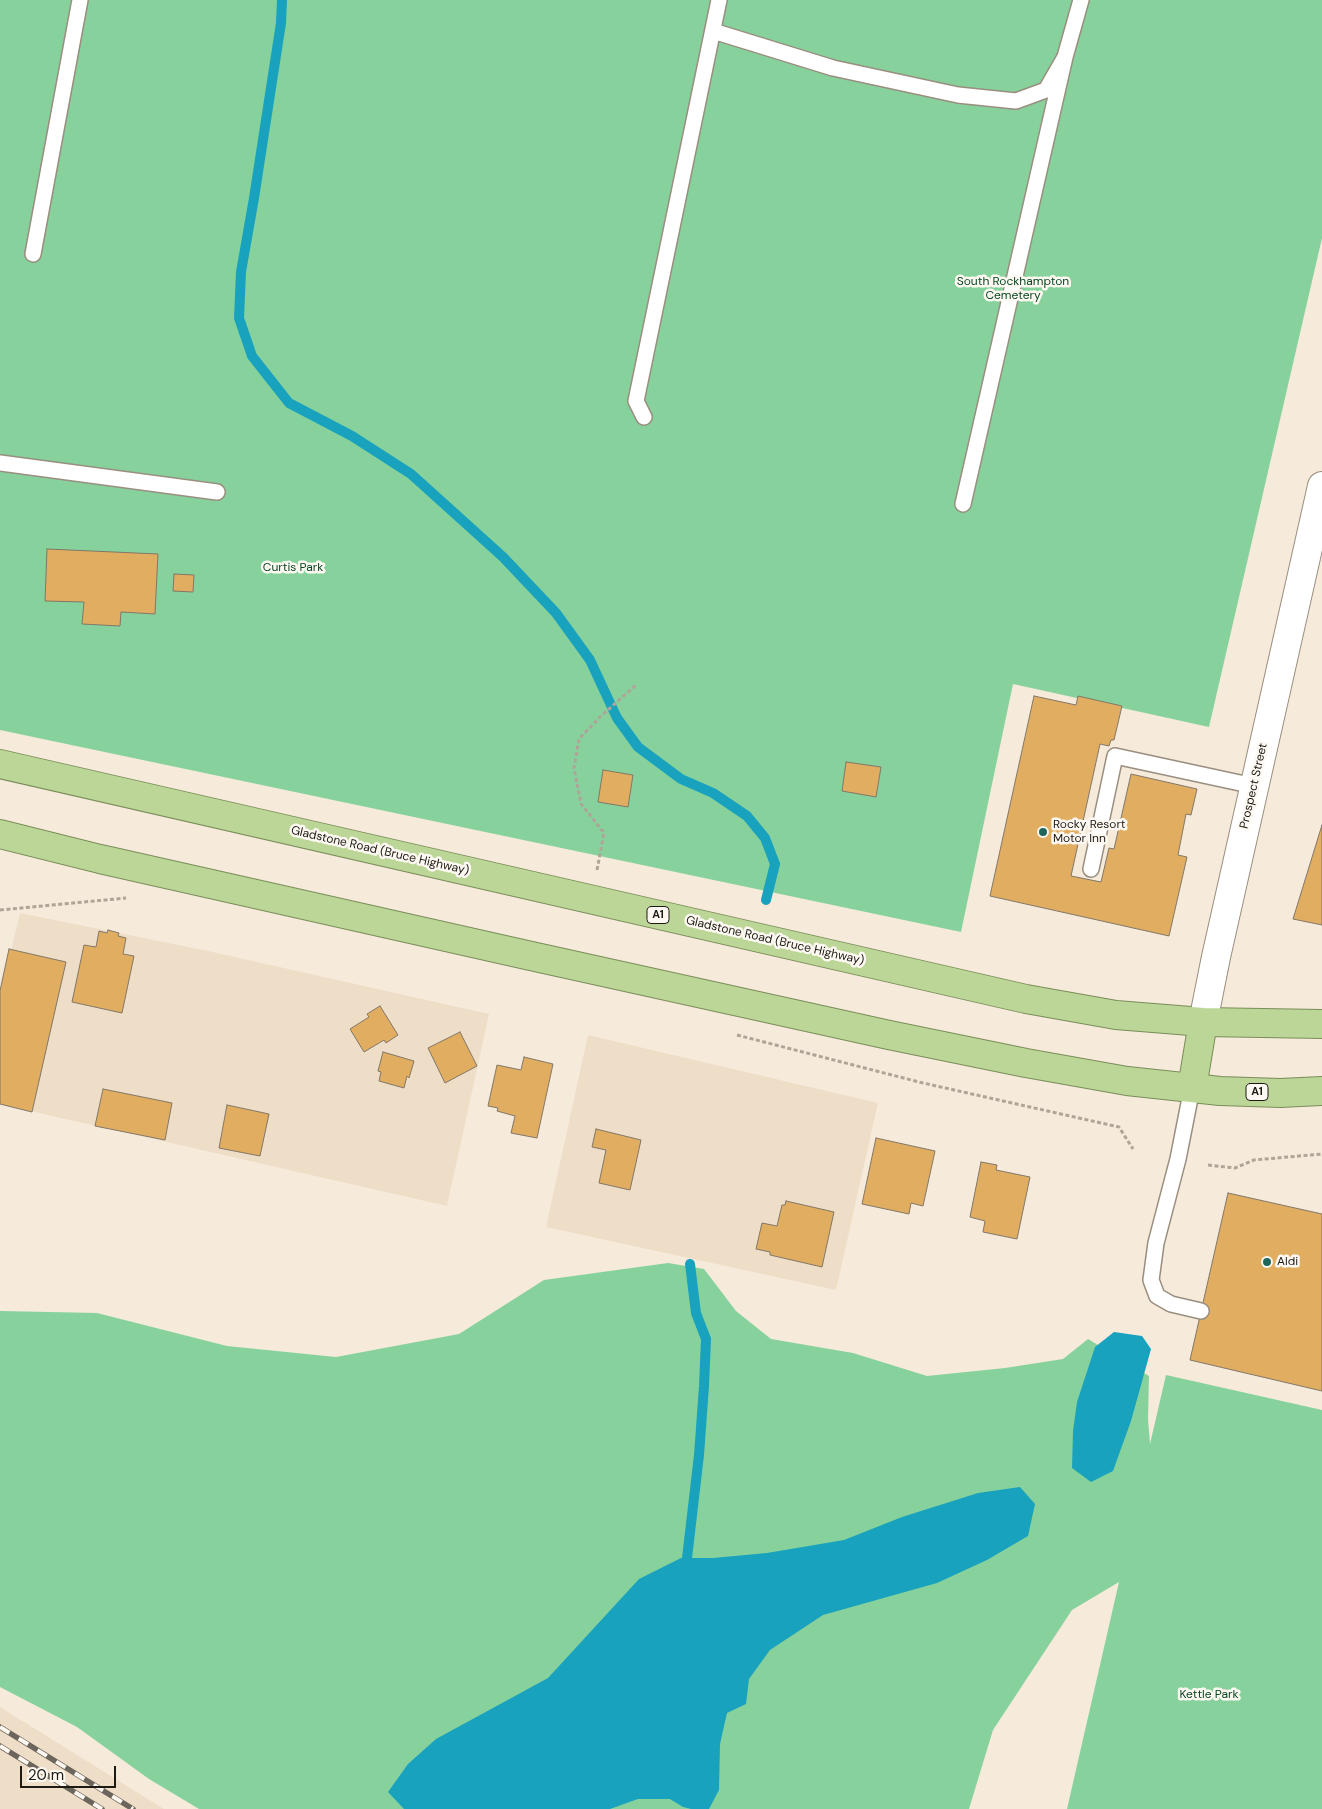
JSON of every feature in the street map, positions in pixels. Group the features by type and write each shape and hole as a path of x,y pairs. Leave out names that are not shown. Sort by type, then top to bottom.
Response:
{"highway":[{"name":"Gladstone Road (Bruce Highway)","path":"0,764 1026,999 1116,1015 1203,1022 1322,1024"},
{"name":"A1","path":"0,834 100,859 889,1035 1026,1063 1127,1081 1192,1088 1243,1092 1322,1091"},
{"path":"0,854 100,859"},
{"name":"Prospect Street","path":"1192,1088 1203,1022"}],"street":[{"name":"Prospect Street","path":"1203,1022 1322,486"}],"lane":[{"path":"33,254 80,0"},
{"path":"644,417 636,401 719,0"},
{"path":"963,504 1065,57 1081,0"},
{"path":"713,31 833,68 958,95 1016,101 1046,90 1065,57"},
{"path":"0,463 217,492"},
{"path":"1091,869 1115,756 1254,786"},
{"path":"1192,1088 1178,1158 1156,1243 1151,1280 1157,1296 1171,1304 1201,1310"}],"path":[{"path":"597,870 604,833 581,804 574,768 579,739 600,717 638,684"},
{"path":"0,910 133,897"},
{"path":"733,1034 924,1083 1119,1127 1133,1149"},
{"path":"1208,1165 1235,1168 1254,1160 1322,1154"}],"shaded area":[{"path":"20,913 208,951 489,1014 447,1206 0,1104 0,997"},
{"path":"588,1035 878,1103 836,1290 546,1227"},
{"path":"0,1707 164,1809 0,1809"}],"green space":[{"name":"South Rockhampton Cemetery","path":"0,0 1322,0 1322,238 1209,727 1013,684 961,932 0,730"},
{"name":"Kettle Park","path":"668,1263 704,1269 736,1311 771,1339 853,1353 927,1376 1005,1368 1063,1359 1088,1339 1149,1376 1148,1419 1150,1444 1166,1375 1322,1410 1322,1809 1067,1809 1119,1582 1072,1610 993,1730 969,1809 199,1809 149,1779 77,1727 0,1687 0,1311 97,1313 227,1346 336,1357 459,1334 544,1280"}],"water":[{"path":"1114,1332 1142,1336 1151,1349 1131,1421 1113,1471 1091,1482 1072,1468 1073,1431 1077,1402 1095,1347"},
{"path":"1020,1487 1035,1504 1028,1536 987,1560 937,1583 823,1615 770,1650 749,1679 746,1704 727,1713 720,1744 719,1790 709,1809 683,1807 670,1799 638,1799 610,1809 404,1809 388,1792 408,1764 436,1739 548,1678 639,1579 681,1558 713,1558 767,1553 844,1540 902,1517 978,1493"}],"building":[{"path":"47,549 158,554 155,614 121,612 120,626 82,624 84,602 45,601"},
{"path":"174,574 194,575 193,592 173,591"},
{"name":"Rocky Resort Motor Inn","path":"1034,696 1076,705 1078,696 1122,706 1114,740 1111,740 1109,746 1100,744 1071,876 1101,882 1109,848 1114,849 1131,774 1197,789 1191,815 1186,814 1178,855 1187,857 1169,936 990,896"},
{"path":"846,762 881,767 876,797 842,791"},
{"path":"603,770 633,775 628,807 598,802"},
{"path":"1322,825 1322,925 1293,919"},
{"path":"108,930 119,933 118,936 126,938 123,954 134,956 122,1013 72,1002 84,945 96,947 99,931 107,933"},
{"path":"9,949 66,962 32,1112 0,1104 0,991"},
{"path":"380,1006 398,1035 386,1043 384,1040 364,1052 350,1029 369,1017 367,1014"},
{"path":"460,1032 477,1066 445,1083 428,1048"},
{"path":"383,1052 414,1061 404,1088 379,1081 381,1072 378,1071"},
{"path":"524,1057 553,1064 537,1138 511,1133 515,1116 497,1111 498,1108 488,1106 497,1065 521,1070"},
{"path":"103,1089 172,1103 165,1140 95,1126"},
{"path":"227,1105 269,1114 260,1156 219,1148"},
{"path":"596,1129 641,1140 630,1190 599,1183 606,1150 592,1147"},
{"path":"876,1138 935,1151 923,1206 911,1203 909,1214 862,1204"},
{"path":"981,1162 997,1165 996,1170 1030,1177 1017,1239 983,1232 985,1221 970,1217"},
{"name":"Aldi","path":"1228,1193 1322,1214 1322,1391 1190,1360"},
{"path":"786,1201 834,1212 822,1267 770,1255 770,1252 756,1249 762,1223 777,1226 782,1205 785,1205"}],"waterway":[{"path":"282,0 281,23 241,272 239,318 252,356 289,403 352,436 411,474 503,557 556,613 590,660 617,718 638,747 681,779 713,793 747,816 765,838 775,864 766,900"},
{"path":"687,1558 699,1455 706,1339 696,1313 690,1264"}],"railway":[{"path":"0,1727 133,1809"},
{"path":"0,1746 102,1809"}],"place":[{"name":"Rocky Resort Motor Inn","path":"1043,832"},
{"name":"Aldi","path":"1267,1262"}],"park label":[{"name":"Curtis Park","path":"293,568"}]}
